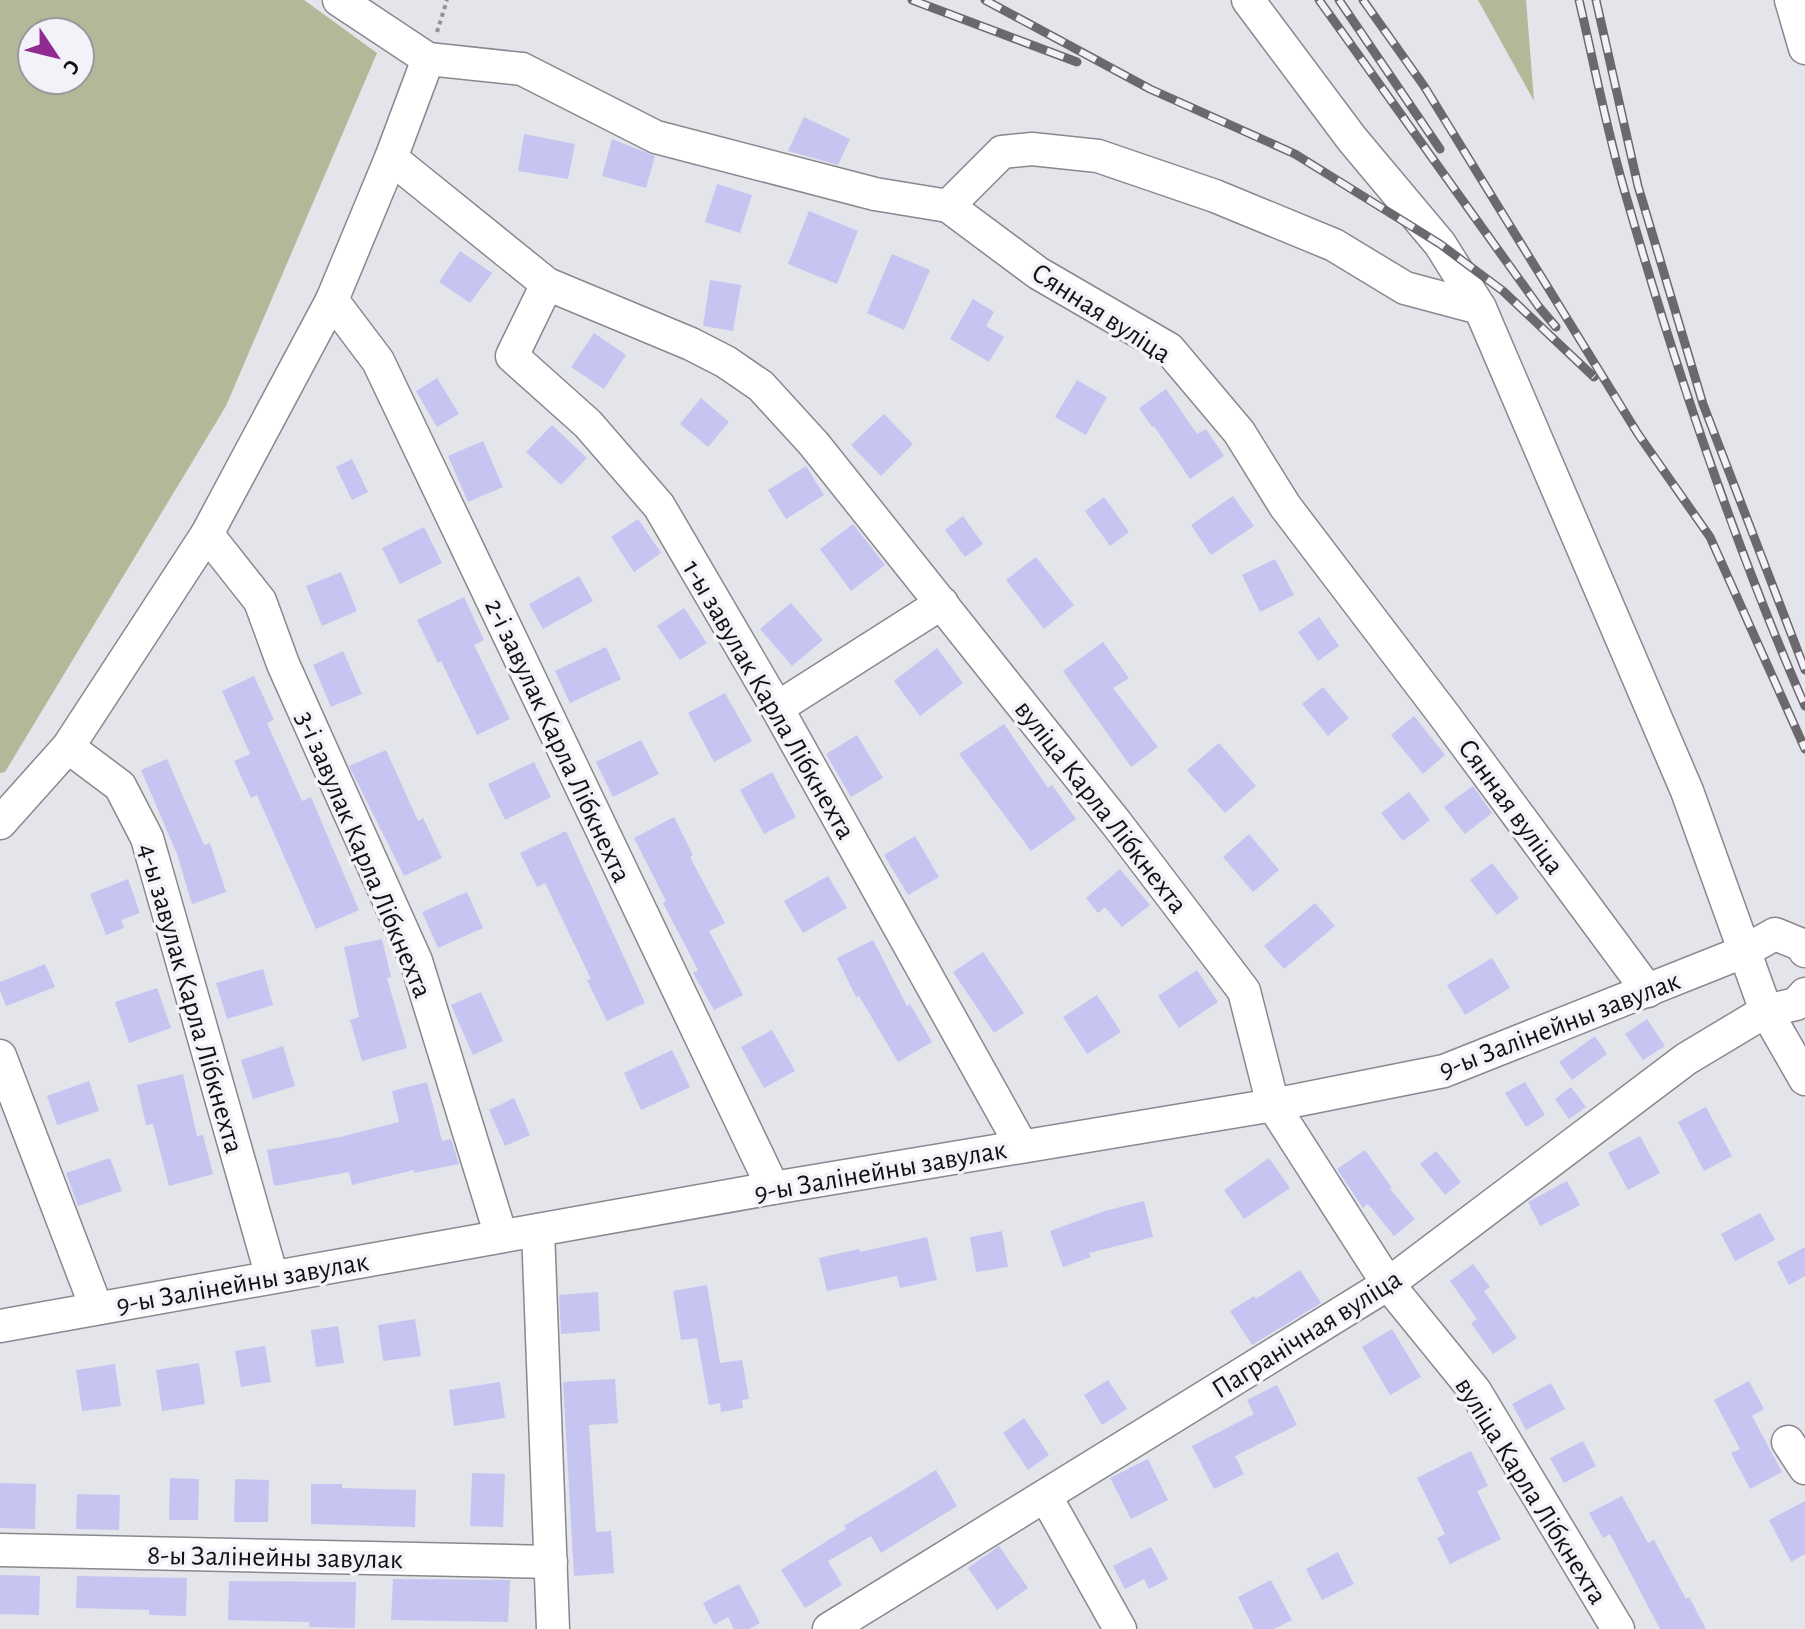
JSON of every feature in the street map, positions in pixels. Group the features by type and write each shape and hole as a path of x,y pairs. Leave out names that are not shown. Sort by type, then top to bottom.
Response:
{"street":[{"path":"0,823 68,747 207,534 332,300 391,158 428,59 339,0"},
{"path":"1248,0 1352,139 1440,244 1480,308 1687,791 1766,1011 1805,1079"},
{"path":"1791,0 1805,48"},
{"name":"Сянная вуліца","path":"428,59 522,69 656,137 875,194 948,206 1038,273 1169,349 1239,432 1285,506 1648,991"},
{"path":"948,206 1002,152 1032,149 1098,156 1215,196 1334,245 1405,288 1480,308"},
{"name":"вуліца Карла Лібкнехта","path":"391,158 547,284 691,344 726,362 761,386 814,444 1117,824 1244,991 1273,1105 1388,1284 1475,1391 1618,1629"},
{"name":"1-ы завулак Карла Лібкнехта","path":"547,284 512,356 588,424 659,506 777,708 1021,1145"},
{"name":"2-і завулак Карла Лібкнехта","path":"332,300 378,361 773,1188"},
{"name":"3-і завулак Карла Лібкнехта","path":"207,534 260,601 283,664 416,961 501,1236"},
{"path":"777,708 942,603"},
{"name":"4-ы завулак Карла Лібкнехта","path":"68,747 120,786 147,838 272,1277"},
{"name":"9-ы Залінейны завулак","path":"0,1326 773,1188 1273,1105 1444,1071 1743,952 1775,934 1802,945 1805,951"},
{"name":"Пагранічная вуліца","path":"829,1629 1388,1284 1686,1059 1766,1011 1796,1004 1805,994"},
{"path":"0,1056 96,1307"},
{"path":"538,1230 553,1629"},
{"path":"1046,1497 1120,1629"},
{"name":"8-ы Залінейны завулак","path":"0,1550 551,1562"}],"green space":[{"path":"0,0 304,0 377,53 226,406 5,772 0,773"},
{"path":"1478,0 1526,0 1534,101"}],"building":[{"path":"804,117 850,139 838,165 788,151"},
{"path":"524,134 575,144 568,179 518,171"},
{"path":"612,139 655,156 646,188 602,176"},
{"path":"717,184 752,195 740,233 705,222"},
{"path":"809,211 858,231 837,284 788,264"},
{"path":"460,251 492,273 470,303 439,282"},
{"path":"892,254 930,270 904,330 867,313"},
{"path":"710,280 741,285 733,331 703,326"},
{"path":"973,299 994,312 986,326 1004,337 989,362 950,339"},
{"path":"594,333 626,355 604,389 571,367"},
{"path":"437,378 459,414 437,427 416,391"},
{"path":"1077,380 1107,397 1086,435 1055,417"},
{"path":"1166,389 1197,434 1206,429 1224,456 1190,479 1139,408"},
{"path":"701,398 729,422 708,447 680,424"},
{"path":"884,414 913,444 881,476 851,445"},
{"path":"552,425 587,458 561,485 526,452"},
{"path":"483,441 503,487 468,502 448,456"},
{"path":"352,459 368,492 352,500 336,467"},
{"path":"806,466 824,495 786,519 768,490"},
{"path":"1233,496 1254,526 1211,555 1191,525"},
{"path":"1104,497 1129,532 1110,546 1085,511"},
{"path":"963,516 983,544 965,557 945,530"},
{"path":"638,519 661,553 634,572 611,537"},
{"path":"853,524 885,565 851,591 820,549"},
{"path":"424,527 442,563 400,584 382,548"},
{"path":"1036,557 1074,605 1044,629 1006,580"},
{"path":"1275,559 1294,595 1260,612 1242,575"},
{"path":"341,572 357,611 322,626 306,586"},
{"path":"579,576 593,601 543,629 529,604"},
{"path":"464,597 484,640 474,645 510,719 477,735 417,620"},
{"path":"791,603 823,640 792,666 760,629"},
{"path":"684,608 707,643 680,660 657,626"},
{"path":"1319,617 1339,646 1318,661 1298,632"},
{"path":"1103,642 1129,678 1113,688 1158,747 1131,767 1063,671"},
{"path":"606,647 621,679 570,703 555,671"},
{"path":"937,648 963,683 920,716 894,681"},
{"path":"343,651 362,694 331,707 313,665"},
{"path":"254,676 274,720 267,723 302,801 311,797 359,910 316,929 257,795 251,798 234,761 250,754 222,691"},
{"path":"1323,687 1349,718 1328,736 1302,704"},
{"path":"725,693 752,741 714,762 688,713"},
{"path":"1414,716 1445,755 1423,774 1391,735"},
{"path":"1004,724 1048,788 1052,785 1076,819 1031,851 959,754"},
{"path":"857,735 883,778 851,797 826,754"},
{"path":"641,740 659,774 613,797 596,762"},
{"path":"1219,743 1256,786 1225,813 1187,770"},
{"path":"386,750 418,821 423,818 442,858 404,876 349,766"},
{"path":"167,759 204,845 210,843 226,892 192,904 177,854 141,770"},
{"path":"534,762 551,797 505,820 488,784"},
{"path":"772,772 796,817 764,834 740,790"},
{"path":"1473,786 1492,813 1465,834 1444,807"},
{"path":"1409,792 1430,820 1403,841 1381,813"},
{"path":"674,817 693,855 690,857 725,923 709,931 743,995 714,1010 693,973 698,970 634,838"},
{"path":"566,831 645,1003 607,1021 587,980 591,979 545,883 537,887 520,853"},
{"path":"1249,834 1279,870 1253,892 1223,857"},
{"path":"915,836 939,877 908,895 884,855"},
{"path":"1492,863 1519,898 1497,915 1470,880"},
{"path":"1120,869 1150,905 1122,927 1105,907 1098,913 1086,898"},
{"path":"828,876 847,908 803,933 784,901"},
{"path":"128,879 140,913 121,920 124,928 106,935 90,894"},
{"path":"467,892 483,928 438,948 422,912"},
{"path":"1315,903 1335,926 1284,969 1264,946"},
{"path":"382,939 391,977 387,978 407,1048 362,1061 350,1020 359,1017 344,947"},
{"path":"873,940 907,1006 910,1004 932,1042 898,1062 859,996 856,997 837,958"},
{"path":"983,952 1024,1013 994,1033 953,972"},
{"path":"1492,958 1510,988 1465,1015 1447,985"},
{"path":"45,964 55,987 6,1006 0,982"},
{"path":"263,969 273,1005 227,1019 216,983"},
{"path":"1197,970 1218,1002 1179,1028 1158,996"},
{"path":"157,988 171,1028 129,1043 115,1002"},
{"path":"481,992 503,1041 473,1055 451,1005"},
{"path":"1097,995 1121,1032 1087,1054 1063,1017"},
{"path":"1647,1019 1665,1046 1643,1060 1625,1034"},
{"path":"772,1030 795,1071 764,1088 741,1047"},
{"path":"1595,1036 1607,1054 1572,1080 1559,1062"},
{"path":"283,1046 295,1086 253,1099 241,1060"},
{"path":"672,1050 690,1087 641,1110 624,1073"},
{"path":"183,1074 197,1136 203,1135 213,1174 169,1186 153,1124 146,1125 137,1085"},
{"path":"89,1081 99,1111 57,1125 47,1096"},
{"path":"427,1082 442,1141 451,1139 459,1164 414,1173 414,1170 352,1185 349,1172 274,1186 267,1150 340,1137 399,1122 392,1091"},
{"path":"1525,1082 1545,1115 1526,1127 1505,1093"},
{"path":"1571,1087 1586,1107 1569,1119 1555,1099"},
{"path":"514,1098 530,1135 505,1146 489,1110"},
{"path":"1706,1107 1732,1156 1704,1171 1678,1122"},
{"path":"1640,1136 1660,1173 1628,1190 1608,1153"},
{"path":"1365,1150 1390,1189 1415,1219 1394,1236 1368,1204 1363,1208 1337,1169"},
{"path":"1436,1151 1461,1182 1445,1195 1420,1164"},
{"path":"110,1158 122,1191 78,1206 66,1173"},
{"path":"1269,1158 1290,1188 1244,1219 1224,1190"},
{"path":"1567,1181 1580,1205 1540,1226 1528,1202"},
{"path":"1144,1201 1153,1237 1089,1253 1091,1257 1063,1267 1050,1231"},
{"path":"1760,1213 1775,1240 1735,1261 1721,1234"},
{"path":"1002,1231 1008,1267 976,1272 970,1237"},
{"path":"927,1237 937,1280 900,1288 897,1276 827,1291 819,1258"},
{"path":"1805,1247 1805,1276 1789,1285 1777,1262"},
{"path":"1473,1264 1490,1287 1484,1291 1517,1338 1493,1354 1471,1323 1477,1319 1450,1281"},
{"path":"1300,1270 1321,1303 1252,1345 1230,1311 1254,1296 1256,1299"},
{"path":"707,1285 720,1363 742,1360 749,1399 742,1400 743,1408 721,1412 720,1403 709,1405 697,1338 681,1340 673,1291"},
{"path":"598,1292 600,1331 561,1334 559,1295"},
{"path":"415,1319 421,1356 383,1361 378,1325"},
{"path":"338,1326 344,1363 316,1367 311,1330"},
{"path":"1392,1329 1421,1377 1390,1395 1362,1347"},
{"path":"265,1346 271,1382 241,1387 235,1351"},
{"path":"199,1363 205,1404 162,1411 156,1370"},
{"path":"115,1364 121,1406 82,1411 76,1370"},
{"path":"615,1379 618,1423 589,1425 596,1532 611,1531 614,1573 574,1576 563,1382"},
{"path":"1108,1380 1127,1409 1102,1425 1084,1395"},
{"path":"1749,1381 1764,1409 1752,1416 1782,1472 1750,1489 1731,1453 1740,1449 1714,1400"},
{"path":"500,1382 505,1418 454,1426 449,1390"},
{"path":"1551,1383 1565,1409 1526,1430 1512,1404"},
{"path":"1277,1385 1297,1425 1235,1456 1244,1474 1214,1489 1192,1446 1254,1414 1247,1400"},
{"path":"1024,1418 1049,1455 1028,1470 1003,1433"},
{"path":"1583,1441 1596,1466 1564,1483 1550,1458"},
{"path":"1471,1451 1488,1486 1477,1491 1501,1539 1450,1564 1437,1538 1445,1534 1417,1478"},
{"path":"1148,1459 1168,1500 1131,1519 1110,1478"},
{"path":"936,1470 957,1506 881,1553 871,1536 828,1561 842,1585 805,1608 781,1570 846,1529 844,1526"},
{"path":"472,1473 505,1474 503,1527 470,1526"},
{"path":"170,1478 199,1479 198,1520 169,1520"},
{"path":"235,1479 269,1480 268,1522 234,1522"},
{"path":"0,1483 36,1484 35,1529 0,1528"},
{"path":"311,1484 416,1490 415,1527 311,1524"},
{"path":"77,1494 120,1495 119,1530 76,1529"},
{"path":"1622,1496 1648,1543 1654,1540 1706,1629 1660,1629 1610,1534 1603,1538 1589,1513"},
{"path":"1805,1501 1805,1554 1791,1562 1769,1520"},
{"path":"999,1546 1028,1588 997,1610 968,1568"},
{"path":"1151,1547 1168,1579 1149,1589 1144,1579 1125,1589 1113,1566"},
{"path":"1338,1552 1354,1584 1322,1600 1306,1569"},
{"path":"0,1575 40,1576 39,1615 0,1614"},
{"path":"77,1576 187,1578 186,1616 149,1615 149,1610 76,1608"},
{"path":"393,1579 510,1580 508,1622 391,1620"},
{"path":"1271,1580 1292,1620 1274,1629 1254,1629 1238,1597"},
{"path":"229,1581 356,1582 355,1628 309,1627 309,1622 228,1620"},
{"path":"739,1584 760,1623 749,1629 734,1629 728,1617 714,1625 703,1603"}],"railway":[{"path":"912,0 1077,62"},
{"path":"985,0 1150,89 1295,154 1440,244 1503,291 1594,377"},
{"path":"1319,0 1556,327"},
{"path":"1339,0 1440,149"},
{"path":"1363,0 1424,86 1638,434 1710,537 1805,749"},
{"path":"1579,0 1618,166 1684,385 1753,579 1805,706"},
{"path":"1596,0 1638,186 1703,404 1805,670"}]}
